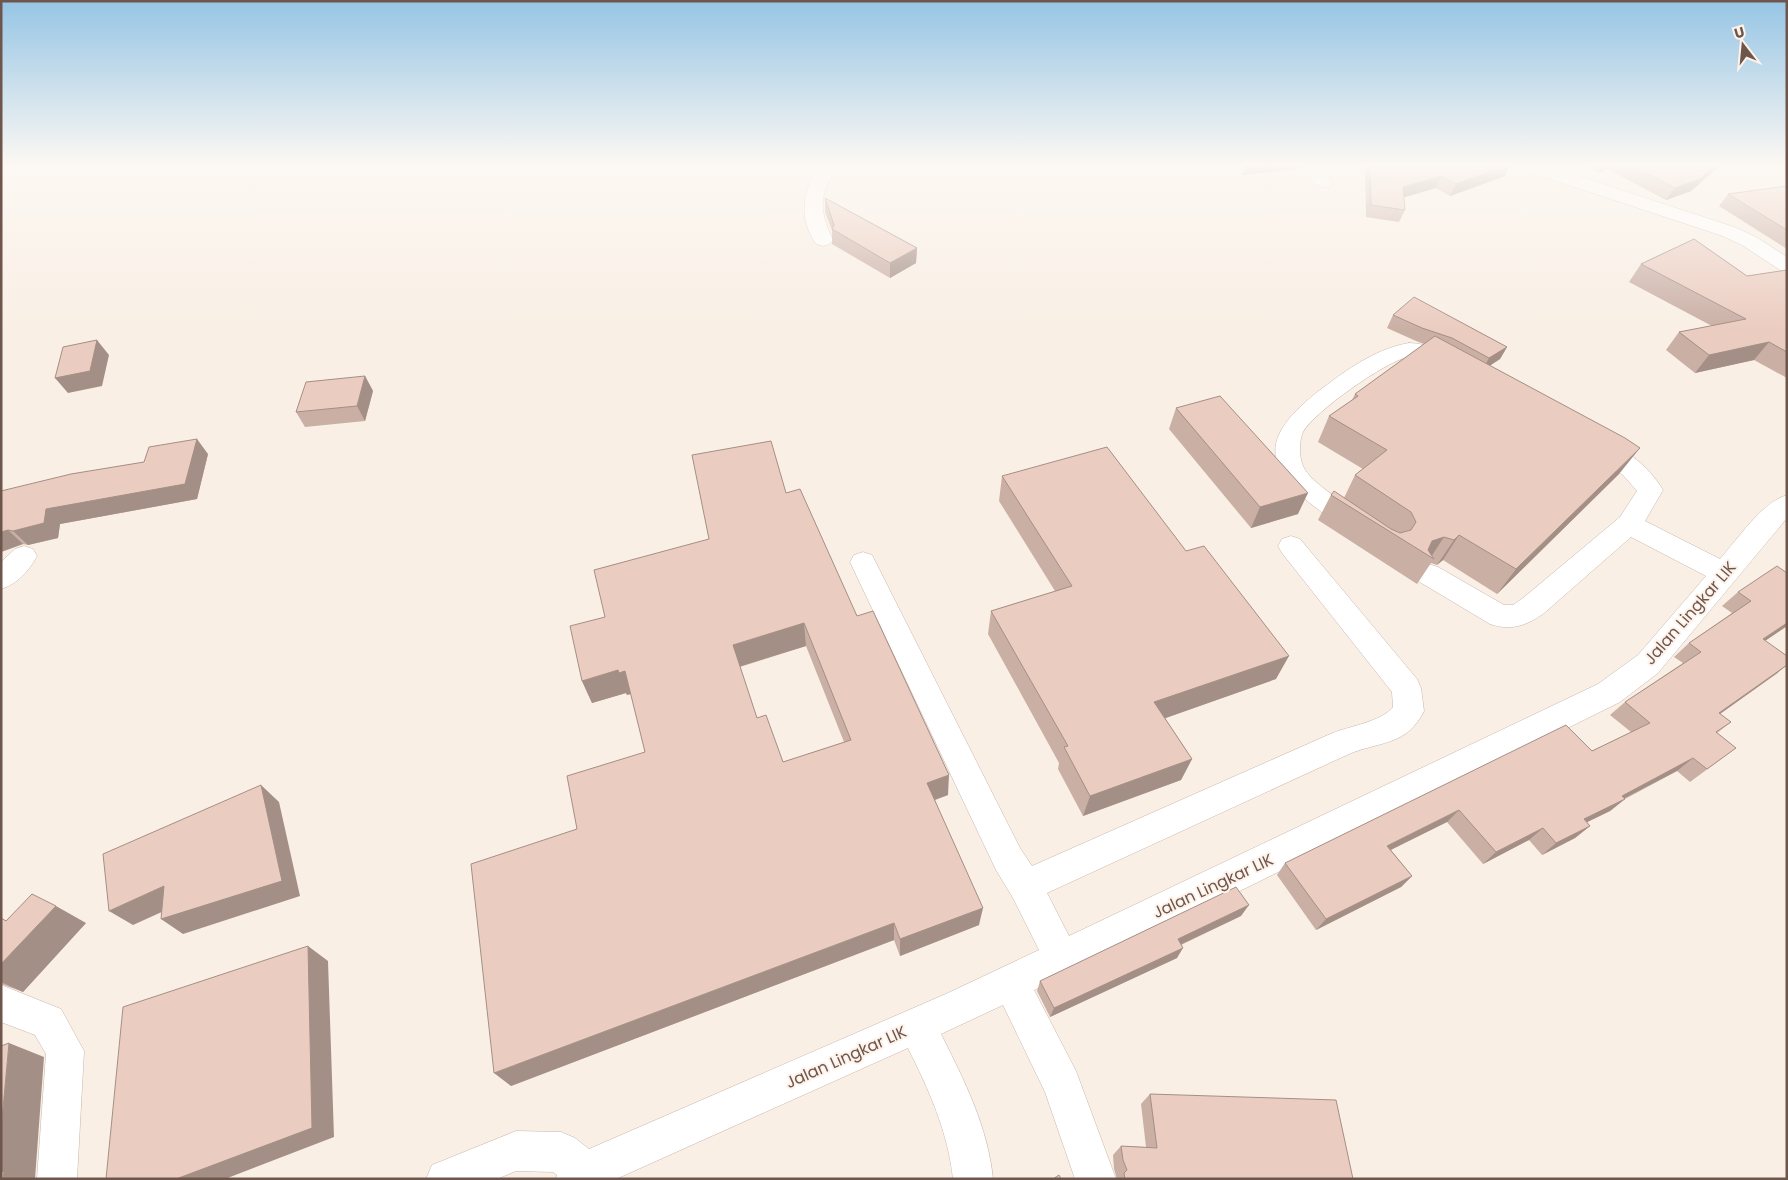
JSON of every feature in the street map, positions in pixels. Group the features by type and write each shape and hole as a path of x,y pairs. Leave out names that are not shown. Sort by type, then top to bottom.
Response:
{"street":[{"path":"813,220 823,240"},
{"path":"1694,220 1727,231 1749,242 1787,266"},
{"path":"1378,540 1307,486 1291,467 1287,449 1294,428 1327,396 1370,366 1404,350 1416,350 1436,357 1470,376"},
{"path":"1428,574 1500,616 1518,616 1533,606 1629,524 1644,503 1650,490 1639,474 1615,456 1572,432"},
{"name":"Jalan Lingkar LIK","path":"580,1175 917,1026 1011,982 1060,957 1238,874 1609,693 1648,664 1776,513 1787,504"},
{"path":"1629,524 1725,574"},
{"path":"1025,886 1316,754 1354,738 1375,735 1398,726 1409,711 1406,688 1291,546"},
{"path":"1,578 24,556"},
{"path":"863,562 1008,859 1025,886 1060,957"},
{"path":"1011,982 1062,1085 1096,1179"},
{"path":"1,1003 48,1022 65,1051 57,1179"},
{"path":"917,1026 947,1086 973,1160 973,1179"},
{"path":"446,1179 516,1151 561,1152 580,1175"}],"building":[{"path":"832,220 866,220 917,248 890,263 832,229 834,225"},
{"path":"1771,220 1787,220 1787,230"},
{"path":"1694,239 1747,276 1787,270 1787,352 1769,342 1709,355 1679,332 1746,319 1641,264"},
{"path":"1414,297 1507,347 1489,358 1452,338 1422,328 1393,315"},
{"path":"1435,336 1625,438 1640,448 1516,569 1459,535 1454,540 1444,537 1432,541 1428,550 1434,559 1331,495 1334,491 1400,533 1411,530 1416,522 1411,512 1355,475 1387,450 1329,416 1358,396 1355,394"},
{"path":"97,340 90,371 55,378 63,347"},
{"path":"365,376 357,406 296,412 306,382"},
{"path":"1220,396 1308,493 1260,507 1176,408"},
{"path":"197,439 185,484 46,509 44,523 1,532 1,491 71,474 144,462 149,447"},
{"path":"771,441 786,493 800,489 857,616 873,611 949,775 927,783 983,908 900,939 894,923 494,1073 471,864 577,829 567,776 645,752 625,671 619,673 618,670 582,681 570,626 605,617 594,570 709,539 692,455","holes":["804,623 851,740 783,762 766,715 757,718 733,645"]},
{"path":"1107,447 1186,551 1204,546 1289,656 1154,702 1192,759 1090,796 1064,747 1068,746 991,611 1072,586 1002,476"},
{"path":"1777,566 1787,573 1787,623 1763,639 1787,656 1787,665 1719,713 1731,722 1716,732 1736,748 1707,769 1693,758 1622,796 1625,799 1584,819 1590,826 1556,843 1543,828 1496,852 1459,810 1387,846 1412,876 1326,919 1285,863 1566,725 1592,751 1650,723 1625,702 1701,652 1689,643 1751,601 1738,592"},
{"path":"261,785 282,881 161,919 164,886 109,911 103,854"},
{"path":"1236,887 1249,905 1178,939 1183,948 1054,1008 1040,981"},
{"path":"32,894 56,906 1,964 1,918 6,921"},
{"path":"308,946 312,1128 176,1179 106,1179 123,1007"},
{"path":"9,1043 1,1130 1,1046"},
{"path":"1150,1094 1336,1100 1353,1179 1125,1179 1124,1173 1127,1170 1121,1146 1157,1148"},
{"path":"1,1171 4,1172 3,1179 1,1179"},
{"path":"1059,1175 1061,1179 1053,1179"}]}
